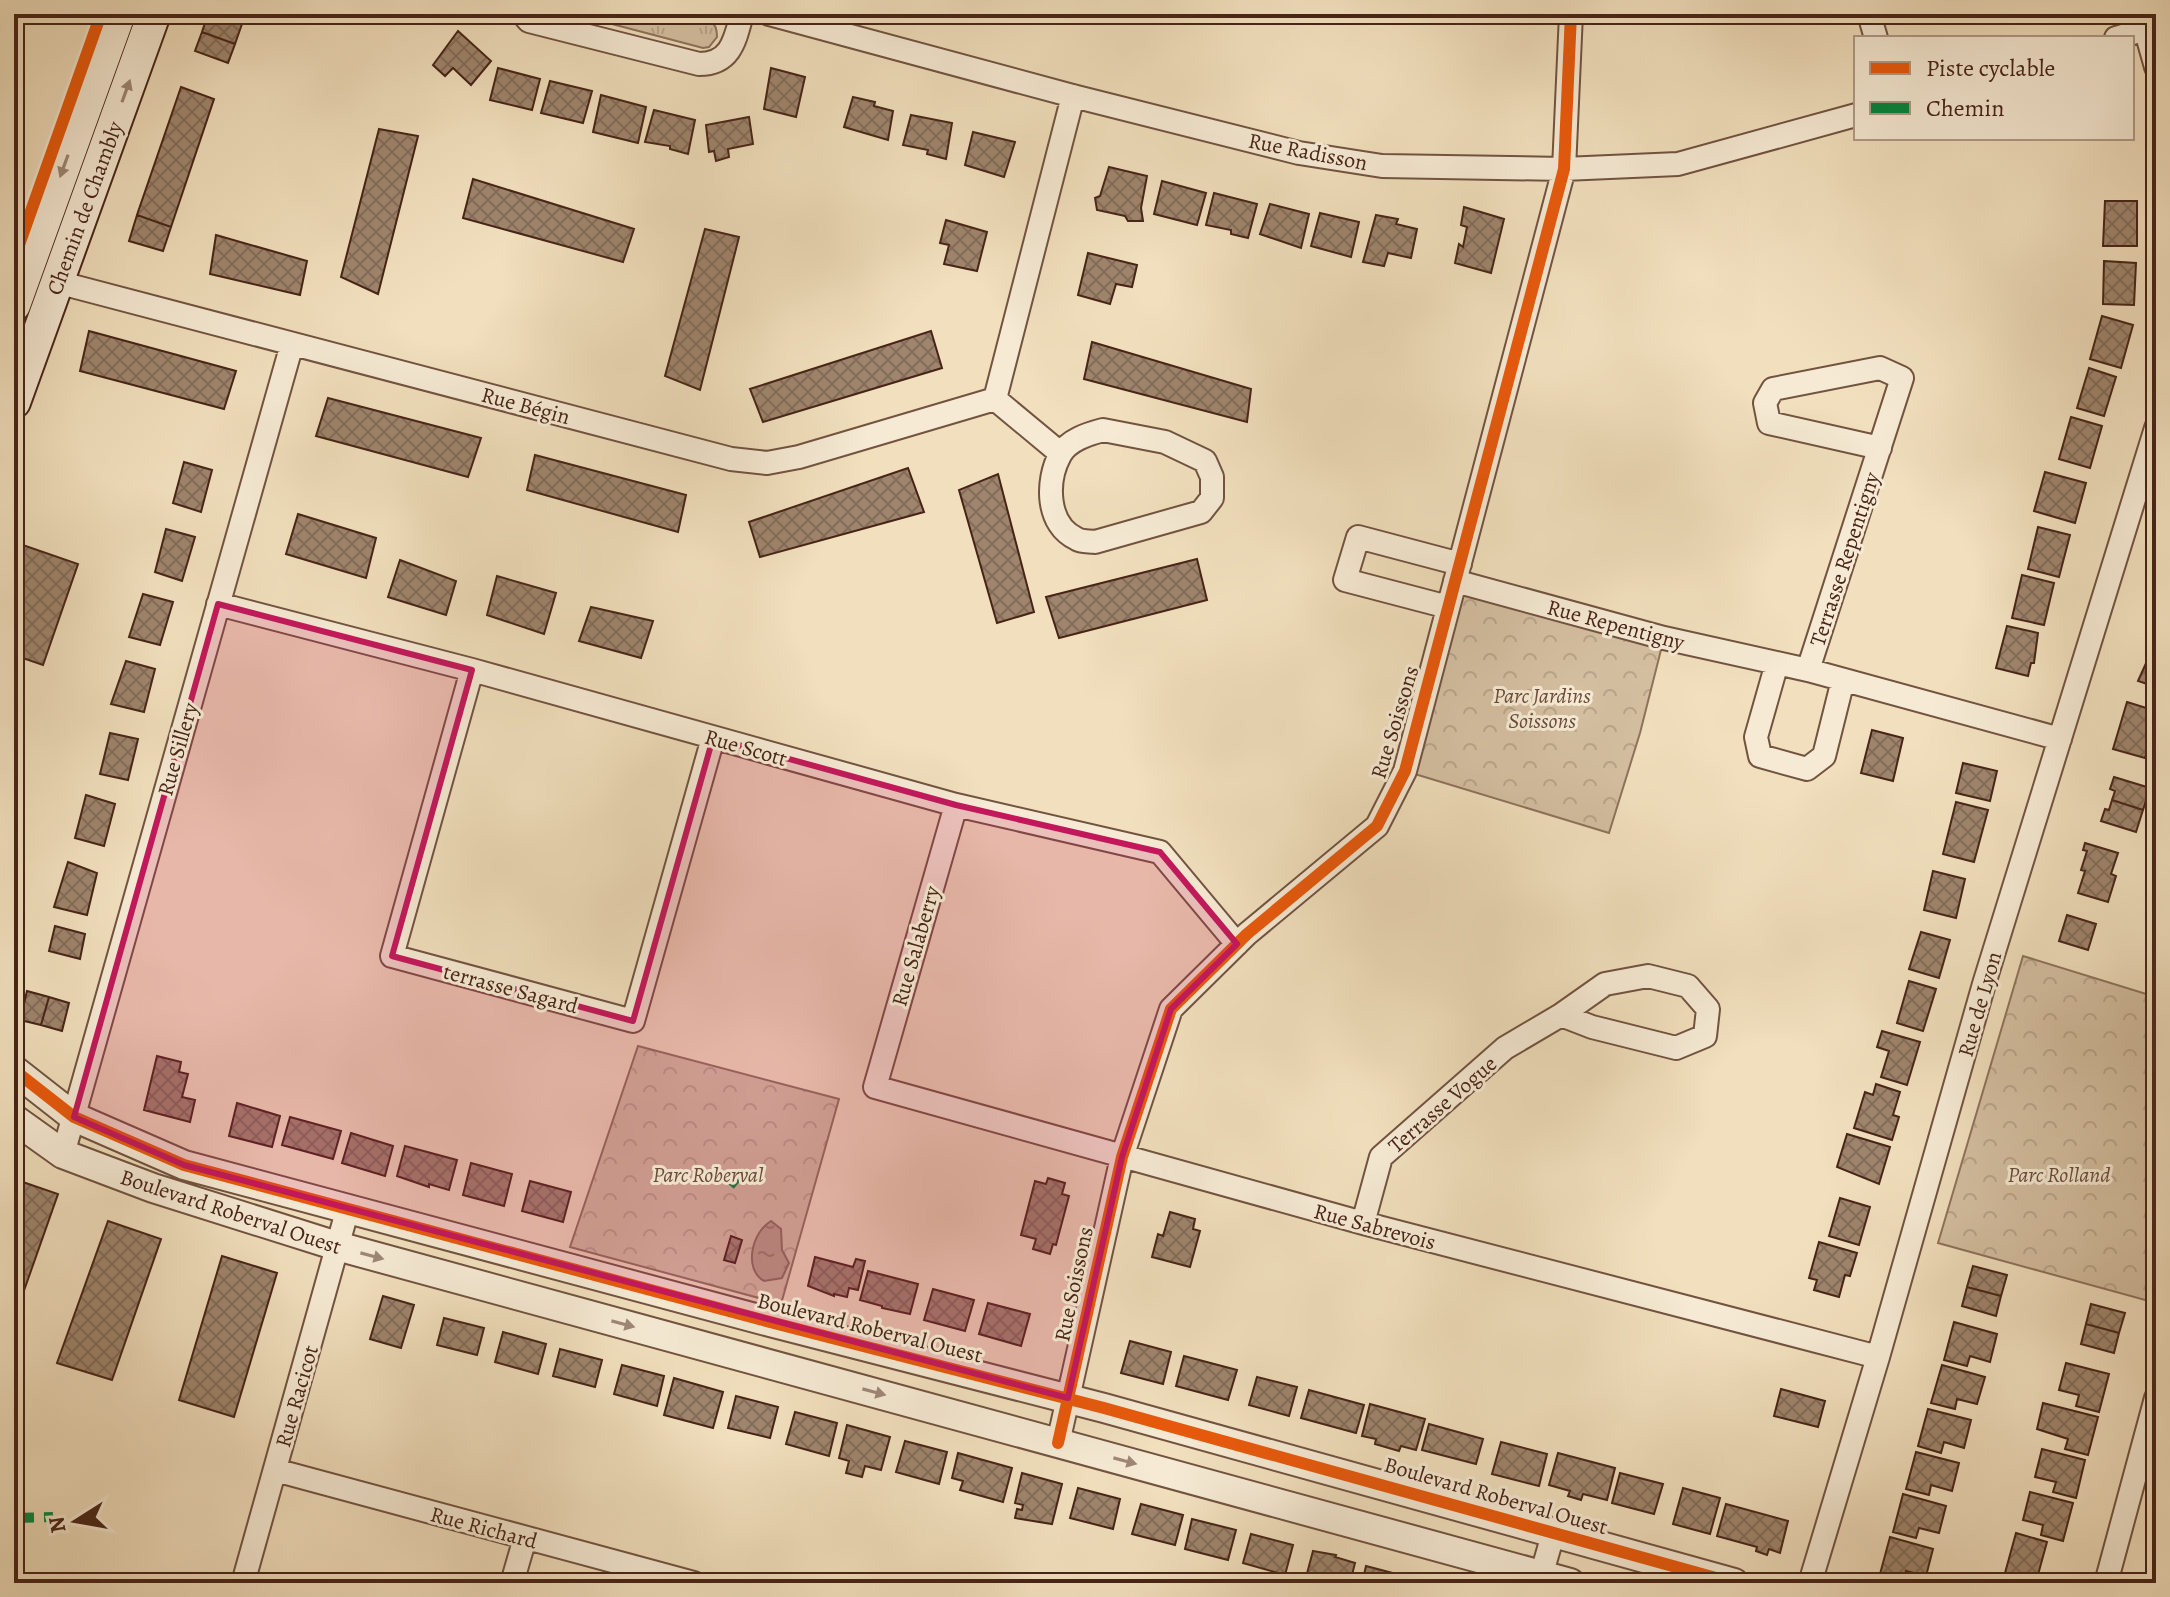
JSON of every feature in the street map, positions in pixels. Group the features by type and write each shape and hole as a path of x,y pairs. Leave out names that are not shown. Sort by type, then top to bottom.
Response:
{"main road":[{"name":"Chemin de Chambly","path":"14,305 119,14"},
{"name":"Chemin de Chambly","path":"14,402 154,14"}],"street":[{"path":"523,14 529,21 699,64 713,64 725,57 737,34 742,14"},
{"name":"Rue Radisson","path":"769,14 1299,153 1382,166 1564,169 1678,164 1854,116"},
{"name":"Rue Soissons","path":"1058,1443 1122,1157 1171,1009 1237,944 1377,826 1405,771 1564,169 1571,14"},
{"path":"1869,14 1875,36"},
{"path":"2120,36 2148,23 2156,67"},
{"path":"1060,453 995,399 1073,96"},
{"name":"Rue Bégin","path":"57,282 731,459 767,463 799,457 995,399"},
{"name":"Rue Sillery","path":"63,1154 292,344"},
{"name":"Terrasse Repentigny","path":"1808,670 1880,448 1902,378 1880,368 1773,389 1765,403 1769,423 1880,448"},
{"name":"Rue de Lyon","path":"1810,1583 1984,984 2156,428"},
{"path":"1103,430 1165,442 1205,461 1212,477 1212,498 1201,512 1095,542 1078,540 1062,528 1049,495 1060,453 1081,437 1103,430"},
{"path":"1448,607 1345,580 1358,537 1457,572"},
{"name":"Rue Repentigny","path":"1457,572 1664,638 1808,670 2060,739"},
{"name":"Rue Scott","path":"218,604 472,670 956,805 1160,852 1237,944"},
{"path":"1777,663 1756,737 1760,756 1795,766 1807,769 1824,756 1843,680"},
{"name":"terrasse Sagard","path":"472,670 392,956 633,1021 713,738"},
{"name":"Rue Salaberry","path":"875,1087 956,805"},
{"name":"Terrasse Vogue","path":"1363,1223 1381,1157 1505,1048 1605,984 1648,976 1688,986 1708,1009 1705,1036 1676,1048 1592,1027 1561,1015"},
{"name":"Boulevard Roberval Ouest","path":"14,1070 74,1117 184,1165 770,1322 1068,1398 1734,1583"},
{"name":"Rue Sabrevois","path":"875,1087 1363,1223 1878,1357"},
{"name":"Boulevard Roberval Ouest","path":"14,1119 63,1154 153,1188 337,1246 1058,1443 1540,1579 1570,1583"},
{"name":"Rue Racicot","path":"243,1583 348,1208"},
{"path":"2106,1583 2156,1398"},
{"name":"Rue Richard","path":"275,1470 694,1583"},
{"path":"1540,1579 1554,1531"},
{"path":"512,1583 525,1538"}],"highlighted area":[{"path":"218,604 472,670 392,956 633,1021 713,738 956,805 1160,852 1237,944 1171,1009 1122,1157 1068,1398 184,1165 74,1117"}],"green space":[{"path":"574,14 681,14 711,22 716,28 717,37 709,47 703,48"},
{"name":"Parc Jardins Soissons","path":"1455,581 1664,638 1640,733 1609,833 1405,771"},
{"name":"Parc Rolland","path":"2023,956 2156,997 2156,1303 1938,1243"},
{"name":"Parc Roberval","path":"638,1046 839,1099 781,1304 570,1247"}],"water":[{"path":"771,1221 781,1229 782,1250 789,1263 782,1278 764,1281 754,1268 752,1251 759,1233"}],"building":[{"path":"208,14 242,24 235,44 202,32"},
{"path":"213,14 245,14 242,24"},
{"path":"458,31 491,61 471,85 453,68 445,76 433,65"},
{"path":"202,32 235,44 228,63 195,51"},
{"path":"498,68 540,79 532,110 490,100"},
{"path":"771,68 805,77 796,117 764,109"},
{"path":"550,81 592,91 583,123 541,113"},
{"path":"181,87 214,99 171,227 137,215"},
{"path":"601,95 646,107 638,143 593,132"},
{"path":"853,97 875,102 874,106 893,111 888,140 844,127"},
{"path":"654,110 695,120 688,154 670,149 670,146 645,142"},
{"path":"911,115 952,123 946,159 927,154 928,150 903,145"},
{"path":"749,117 753,144 728,149 729,157 716,161 714,151 709,152 706,125"},
{"path":"379,129 418,136 378,294 341,277"},
{"path":"973,132 1015,142 1004,177 965,165"},
{"path":"1109,167 1147,176 1141,208 1143,221 1128,221 1125,216 1097,210 1095,198 1100,196"},
{"path":"473,179 634,229 623,262 463,218"},
{"path":"1162,181 1206,193 1197,225 1154,214"},
{"path":"1214,193 1257,204 1248,238 1231,234 1231,230 1206,225"},
{"path":"2105,201 2137,201 2137,246 2103,246"},
{"path":"1270,204 1309,214 1301,248 1260,234"},
{"path":"1464,207 1504,219 1491,273 1455,263 1459,244 1463,247 1467,227 1461,225"},
{"path":"1320,213 1359,222 1351,257 1311,246"},
{"path":"137,215 171,227 163,251 129,241"},
{"path":"1376,215 1398,219 1396,224 1417,229 1411,258 1388,253 1384,266 1363,262"},
{"path":"946,220 987,232 977,271 944,264 949,245 940,243"},
{"path":"705,229 739,237 700,390 665,376"},
{"path":"216,235 307,261 300,295 210,274"},
{"path":"1088,253 1137,265 1132,287 1116,284 1110,304 1078,295"},
{"path":"2104,261 2136,263 2134,305 2103,304"},
{"path":"2102,316 2133,325 2121,368 2090,359"},
{"path":"89,331 236,371 224,409 80,371"},
{"path":"931,331 942,368 763,422 750,389"},
{"path":"1092,342 1251,389 1247,422 1084,379"},
{"path":"2089,368 2116,377 2104,416 2077,408"},
{"path":"328,398 481,438 468,477 316,436"},
{"path":"2071,417 2102,426 2090,468 2059,459"},
{"path":"535,455 686,495 678,532 527,490"},
{"path":"184,462 212,470 201,512 173,503"},
{"path":"908,468 924,512 760,557 749,522"},
{"path":"2045,472 2086,483 2075,523 2034,511"},
{"path":"998,474 1034,612 997,623 959,490"},
{"path":"298,514 376,538 366,578 286,554"},
{"path":"2038,527 2070,535 2059,577 2028,569"},
{"path":"166,529 195,537 182,581 155,572"},
{"path":"14,542 78,564 43,665 14,655"},
{"path":"1197,559 1207,600 1059,638 1046,597"},
{"path":"400,560 456,581 446,615 388,597"},
{"path":"2022,575 2054,583 2044,625 2012,618"},
{"path":"497,576 556,593 544,634 487,615"},
{"path":"143,594 173,602 160,645 129,637"},
{"path":"591,607 653,621 641,658 579,641"},
{"path":"2007,626 2038,633 2034,663 2031,663 2028,676 1996,668"},
{"path":"2153,632 2156,633 2156,687 2138,681 2152,650 2148,648"},
{"path":"126,661 155,669 144,712 111,704"},
{"path":"2127,702 2156,711 2156,722 2145,758 2113,749"},
{"path":"1872,730 1903,738 1893,781 1861,773"},
{"path":"110,733 138,739 128,780 100,774"},
{"path":"1963,763 1997,771 1990,801 1956,793"},
{"path":"2114,777 2150,788 2143,810 2112,800 2115,791 2110,789"},
{"path":"86,795 115,804 104,846 75,838"},
{"path":"2112,800 2143,810 2136,832 2101,821"},
{"path":"1956,802 1988,810 1974,862 1943,854"},
{"path":"2085,843 2118,853 2111,874 2116,876 2108,902 2078,893 2085,871 2081,870 2087,851 2083,850"},
{"path":"68,862 97,873 87,915 54,907"},
{"path":"1933,871 1965,879 1956,918 1924,910"},
{"path":"2067,915 2096,924 2088,950 2059,941"},
{"path":"55,926 85,934 80,959 49,951"},
{"path":"1921,932 1950,940 1939,978 1909,969"},
{"path":"1909,981 1936,989 1923,1031 1897,1023"},
{"path":"27,991 49,997 41,1025 20,1020"},
{"path":"49,997 69,1003 62,1031 41,1025"},
{"path":"1882,1031 1920,1042 1907,1085 1881,1077 1889,1051 1877,1047"},
{"path":"157,1056 181,1062 179,1072 188,1074 182,1097 195,1100 190,1122 144,1110"},
{"path":"1876,1084 1900,1092 1893,1115 1899,1117 1892,1140 1854,1128 1865,1092 1873,1095"},
{"path":"237,1103 280,1116 272,1147 229,1136"},
{"path":"290,1117 341,1131 333,1159 282,1145"},
{"path":"351,1133 393,1146 385,1176 342,1163"},
{"path":"1847,1134 1890,1147 1879,1184 1837,1167"},
{"path":"405,1146 457,1160 449,1190 397,1176"},
{"path":"471,1163 512,1174 504,1206 463,1195"},
{"path":"1048,1178 1065,1183 1062,1194 1069,1196 1056,1245 1053,1244 1050,1254 1033,1249 1036,1239 1021,1235 1035,1181 1046,1184"},
{"path":"14,1179 58,1194 14,1319"},
{"path":"530,1181 571,1192 563,1222 522,1211"},
{"path":"1840,1198 1870,1207 1859,1245 1829,1236"},
{"path":"1170,1212 1195,1219 1193,1229 1200,1231 1190,1267 1152,1257 1158,1234 1163,1236"},
{"path":"108,1221 161,1239 112,1380 57,1363"},
{"path":"731,1236 742,1240 735,1263 724,1260"},
{"path":"1819,1242 1857,1253 1850,1276 1845,1275 1839,1297 1814,1290 1817,1280 1809,1278"},
{"path":"222,1256 277,1273 234,1417 179,1400"},
{"path":"815,1257 853,1267 856,1259 865,1261 858,1290 849,1288 847,1297 834,1296 808,1286"},
{"path":"1973,1266 2007,1275 2001,1296 1967,1287"},
{"path":"868,1271 918,1284 910,1314 860,1300"},
{"path":"1967,1287 2001,1296 1996,1316 1962,1306"},
{"path":"933,1289 974,1300 965,1331 924,1320"},
{"path":"383,1296 414,1305 401,1348 370,1339"},
{"path":"988,1303 1030,1314 1021,1346 979,1334"},
{"path":"2091,1304 2125,1313 2119,1333 2086,1324"},
{"path":"444,1318 484,1328 477,1355 437,1345"},
{"path":"1954,1322 1997,1334 1990,1362 1970,1356 1967,1366 1944,1360"},
{"path":"2086,1324 2119,1333 2114,1353 2081,1344"},
{"path":"503,1332 546,1344 538,1374 495,1362"},
{"path":"1130,1341 1171,1352 1163,1384 1121,1373"},
{"path":"560,1349 602,1360 595,1387 553,1376"},
{"path":"1184,1356 1237,1370 1228,1400 1176,1386"},
{"path":"2066,1363 2109,1374 2099,1412 2076,1406 2079,1395 2059,1390"},
{"path":"622,1365 664,1376 657,1406 614,1394"},
{"path":"1942,1365 1985,1377 1977,1404 1957,1399 1955,1409 1931,1403"},
{"path":"1257,1377 1297,1387 1289,1416 1249,1405"},
{"path":"674,1378 723,1392 713,1428 664,1415"},
{"path":"1781,1389 1825,1401 1818,1427 1774,1416"},
{"path":"1309,1390 1364,1405 1356,1433 1301,1418"},
{"path":"736,1396 778,1407 770,1438 728,1428"},
{"path":"2043,1403 2098,1417 2088,1455 2065,1449 2068,1439 2037,1429"},
{"path":"1370,1404 1425,1419 1416,1450 1401,1446 1399,1451 1375,1444 1376,1439 1362,1436"},
{"path":"1928,1409 1971,1420 1964,1448 1944,1442 1941,1453 1918,1446"},
{"path":"795,1412 837,1423 829,1456 786,1444"},
{"path":"1429,1424 1483,1439 1476,1464 1422,1450"},
{"path":"847,1425 890,1437 881,1470 865,1466 862,1477 846,1473 849,1461 839,1458"},
{"path":"905,1441 947,1452 939,1484 896,1472"},
{"path":"1501,1442 1547,1454 1539,1486 1492,1474"},
{"path":"2042,1449 2085,1460 2076,1498 2053,1492 2056,1482 2035,1477"},
{"path":"1916,1452 1959,1463 1952,1491 1931,1485 1929,1495 1906,1489"},
{"path":"958,1453 1012,1468 1003,1502 960,1490 963,1481 952,1478"},
{"path":"1558,1453 1615,1468 1607,1500 1583,1494 1581,1500 1568,1496 1570,1491 1549,1485"},
{"path":"1022,1473 1062,1484 1052,1524 1015,1518 1017,1509 1022,1510 1023,1505 1015,1503"},
{"path":"1620,1473 1663,1484 1654,1514 1612,1503"},
{"path":"1078,1488 1120,1499 1113,1529 1070,1518"},
{"path":"1683,1488 1720,1498 1710,1534 1673,1524"},
{"path":"2030,1492 2073,1503 2063,1541 2041,1535 2043,1525 2023,1520"},
{"path":"1903,1494 1946,1506 1939,1533 1919,1528 1916,1538 1893,1532"},
{"path":"1141,1504 1183,1515 1175,1545 1132,1534"},
{"path":"1726,1504 1788,1521 1780,1553 1769,1549 1767,1555 1756,1551 1757,1547 1717,1536"},
{"path":"1192,1519 1236,1530 1228,1560 1185,1549"},
{"path":"2016,1533 2047,1542 2036,1582 2005,1573"},
{"path":"1251,1534 1293,1545 1285,1575 1243,1563"},
{"path":"1890,1537 1933,1549 1926,1576 1906,1571 1903,1581 1880,1574"},
{"path":"1313,1551 1336,1555 1355,1563 1350,1583 1305,1581"},
{"path":"1366,1566 1408,1577 1407,1583 1362,1583"}],"marked path":[{"path":"731,1180 737,1185"},
{"path":"14,1518 53,1517"}],"cycle path":[{"path":"14,259 101,14"},
{"path":"1058,1443 1122,1157 1171,1009 1247,934 1377,826 1405,771 1564,169 1571,14"},
{"path":"14,1070 74,1117 184,1165 1104,1408 1734,1583"}]}
